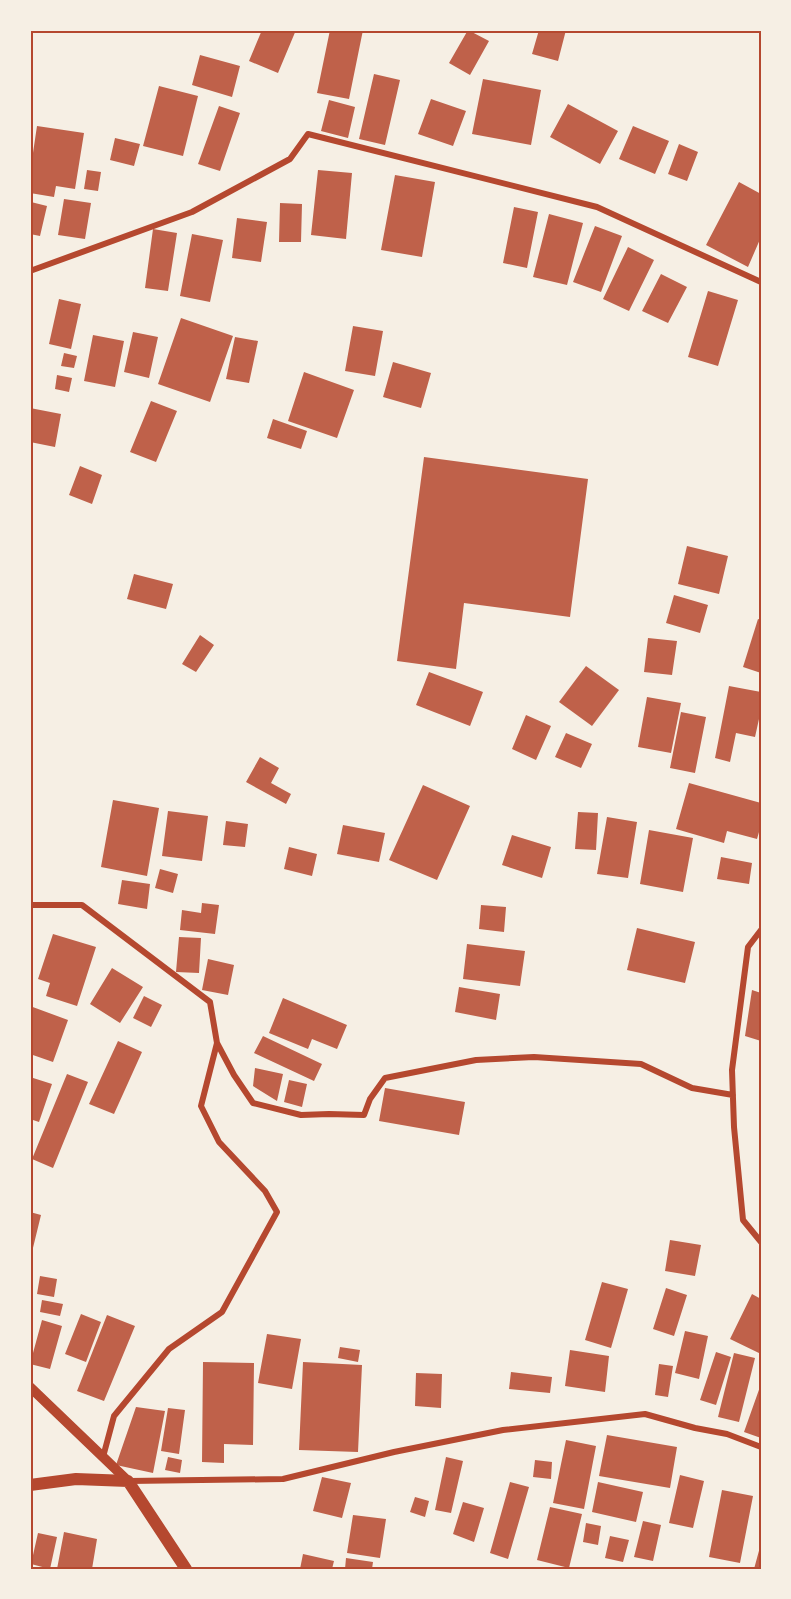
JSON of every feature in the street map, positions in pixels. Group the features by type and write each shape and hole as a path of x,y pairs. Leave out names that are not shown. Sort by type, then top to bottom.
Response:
{"main road":[{"path":"30,1485 76,1479 129,1481 186,1569"}],"street":[{"path":"30,271 192,212 290,159 308,134 597,207 761,282"},
{"path":"30,905 82,905 210,1002 217,1043 234,1075 253,1103 301,1115 364,1115 370,1099 385,1078 476,1060 534,1057 640,1064 692,1088 733,1095"},
{"path":"761,930 748,947 732,1071 734,1127 743,1220 761,1242"},
{"path":"103,1457 114,1416 169,1349 222,1312 277,1212 265,1191 219,1142 201,1106 217,1043"},
{"path":"30,1387 129,1481 283,1479 394,1452 502,1430 645,1414 727,1434 761,1447"}],"building":[{"path":"262,30 296,30 278,73 249,61"},
{"path":"330,30 363,30 349,99 317,93"},
{"path":"468,30 489,41 470,75 449,63"},
{"path":"539,30 566,30 558,61 532,54"},
{"path":"200,55 240,66 232,97 192,85"},
{"path":"374,74 400,80 385,145 359,139"},
{"path":"483,79 541,90 531,145 472,134"},
{"path":"159,86 198,96 183,156 143,146"},
{"path":"431,99 466,111 453,146 418,134"},
{"path":"329,100 355,107 348,138 321,131"},
{"path":"568,104 618,131 600,164 550,137"},
{"path":"219,106 240,113 220,171 198,164"},
{"path":"37,126 84,133 75,189 56,186 54,197 30,193 30,173"},
{"path":"633,126 669,141 655,174 619,159"},
{"path":"115,138 140,144 134,166 110,160"},
{"path":"679,144 698,152 687,181 668,174"},
{"path":"87,170 101,172 98,191 84,189"},
{"path":"318,170 352,173 346,239 311,235"},
{"path":"395,175 435,182 422,257 381,250"},
{"path":"739,182 761,194 761,237 748,267 706,245"},
{"path":"64,199 91,203 85,239 58,235"},
{"path":"31,202 47,206 40,236 30,234"},
{"path":"280,203 302,204 301,242 279,242"},
{"path":"514,207 538,212 527,268 503,263"},
{"path":"549,214 583,223 567,285 533,277"},
{"path":"237,218 267,222 261,262 232,258"},
{"path":"595,226 622,236 601,292 573,282"},
{"path":"153,229 177,233 168,291 145,288"},
{"path":"192,234 223,240 210,302 180,296"},
{"path":"628,247 654,260 629,311 603,299"},
{"path":"661,274 687,287 668,323 642,311"},
{"path":"708,291 738,300 718,366 688,357"},
{"path":"59,299 81,304 71,349 49,344"},
{"path":"181,318 233,336 210,402 158,384"},
{"path":"353,326 383,331 375,376 345,371"},
{"path":"133,332 158,337 149,378 124,372"},
{"path":"93,335 124,341 115,387 84,381"},
{"path":"235,337 258,341 249,383 226,379"},
{"path":"64,353 77,356 74,368 61,366"},
{"path":"393,362 431,373 421,408 383,397"},
{"path":"304,372 354,390 337,438 288,421"},
{"path":"57,375 72,378 69,392 55,389"},
{"path":"151,401 177,411 156,462 130,452"},
{"path":"30,408 61,414 55,447 30,442"},
{"path":"273,419 307,431 301,449 267,438"},
{"path":"424,457 588,479 570,617 464,603 456,669 397,661"},
{"path":"80,466 102,475 92,504 69,495"},
{"path":"687,546 728,556 719,594 678,584"},
{"path":"134,574 173,584 166,609 127,599"},
{"path":"674,595 708,605 700,633 666,623"},
{"path":"758,619 761,620 761,673 743,667"},
{"path":"200,635 214,645 196,672 182,664"},
{"path":"648,638 677,641 672,675 644,672"},
{"path":"586,666 619,690 592,726 559,702"},
{"path":"429,672 483,692 470,726 416,705"},
{"path":"729,686 761,692 761,710 755,737 736,733 730,762 715,758"},
{"path":"647,697 681,703 671,753 638,747"},
{"path":"681,712 706,717 695,773 670,768"},
{"path":"526,715 551,726 536,760 512,749"},
{"path":"566,733 592,744 581,768 555,757"},
{"path":"260,757 279,768 271,783 291,794 286,804 246,782"},
{"path":"689,783 761,803 761,825 757,839 727,831 724,843 676,829"},
{"path":"423,785 470,806 437,880 389,860"},
{"path":"113,800 159,808 147,876 101,867"},
{"path":"168,811 208,816 202,861 162,856"},
{"path":"578,812 598,813 596,850 575,849"},
{"path":"607,817 637,822 628,878 597,874"},
{"path":"226,821 248,824 245,847 223,845"},
{"path":"343,825 385,833 379,862 337,854"},
{"path":"649,830 693,838 683,892 640,884"},
{"path":"512,835 551,847 542,878 502,865"},
{"path":"289,847 317,854 312,876 284,869"},
{"path":"721,857 752,863 749,884 717,879"},
{"path":"160,869 178,874 173,893 155,888"},
{"path":"122,880 150,884 147,909 118,904"},
{"path":"202,903 219,905 215,934 180,930 182,910 201,913"},
{"path":"481,905 506,907 504,932 479,929"},
{"path":"637,928 695,942 685,983 627,970"},
{"path":"53,934 96,947 77,1006 46,996 50,983 38,979"},
{"path":"179,937 201,938 199,973 176,972"},
{"path":"467,944 525,951 520,986 463,979"},
{"path":"208,959 234,965 228,995 202,990"},
{"path":"112,968 143,987 120,1023 90,1004"},
{"path":"459,987 500,994 496,1020 455,1012"},
{"path":"752,990 761,993 761,1041 745,1036"},
{"path":"144,996 162,1005 151,1027 133,1018"},
{"path":"283,998 347,1025 337,1049 312,1039 308,1049 269,1033"},
{"path":"30,1006 68,1020 53,1062 30,1054"},
{"path":"263,1036 322,1064 314,1081 254,1053"},
{"path":"118,1041 142,1052 114,1114 89,1104"},
{"path":"255,1068 283,1074 277,1101 253,1086"},
{"path":"67,1074 88,1082 53,1168 32,1159"},
{"path":"30,1077 52,1084 39,1122 30,1119"},
{"path":"289,1080 307,1084 302,1107 284,1102"},
{"path":"385,1088 465,1102 459,1135 379,1121"},
{"path":"30,1212 41,1215 31,1256 30,1256"},
{"path":"670,1240 701,1245 695,1276 665,1271"},
{"path":"40,1276 57,1279 54,1297 37,1294"},
{"path":"602,1282 628,1289 611,1348 585,1340"},
{"path":"666,1288 687,1295 674,1336 653,1329"},
{"path":"752,1294 761,1299 761,1354 730,1339"},
{"path":"42,1300 63,1304 60,1316 40,1312"},
{"path":"81,1314 101,1322 86,1362 65,1354"},
{"path":"107,1315 135,1326 104,1401 77,1391"},
{"path":"42,1320 62,1326 50,1369 30,1364"},
{"path":"685,1331 708,1336 699,1379 675,1373"},
{"path":"267,1334 301,1339 292,1389 258,1383"},
{"path":"340,1347 360,1350 358,1362 338,1358"},
{"path":"570,1350 609,1356 605,1392 565,1386"},
{"path":"716,1352 731,1357 716,1405 700,1400"},
{"path":"734,1353 755,1358 739,1422 718,1417"},
{"path":"203,1362 254,1363 253,1445 224,1444 224,1463 202,1462"},
{"path":"303,1362 362,1365 358,1452 299,1450"},
{"path":"659,1364 673,1366 668,1397 655,1395"},
{"path":"511,1372 552,1377 550,1393 509,1389"},
{"path":"416,1373 442,1374 441,1408 415,1406"},
{"path":"761,1384 761,1438 744,1432"},
{"path":"136,1407 165,1411 153,1473 116,1465"},
{"path":"168,1408 185,1410 179,1454 161,1451"},
{"path":"607,1435 677,1447 670,1488 599,1476"},
{"path":"566,1440 596,1446 584,1509 553,1503"},
{"path":"168,1457 182,1460 180,1473 165,1470"},
{"path":"446,1457 463,1461 451,1513 435,1510"},
{"path":"535,1460 552,1462 551,1479 533,1477"},
{"path":"680,1475 704,1481 693,1528 669,1523"},
{"path":"322,1477 351,1483 342,1518 313,1511"},
{"path":"510,1482 529,1487 508,1559 490,1553"},
{"path":"598,1482 643,1492 636,1522 592,1512"},
{"path":"722,1490 753,1496 740,1563 709,1557"},
{"path":"415,1497 429,1501 425,1517 410,1512"},
{"path":"463,1502 484,1508 474,1542 453,1534"},
{"path":"550,1507 582,1514 569,1568 537,1560"},
{"path":"353,1515 386,1519 380,1558 347,1553"},
{"path":"643,1521 661,1525 653,1561 634,1557"},
{"path":"586,1523 601,1526 598,1545 583,1542"},
{"path":"64,1532 97,1539 92,1569 57,1569"},
{"path":"38,1533 57,1537 50,1569 31,1564"},
{"path":"610,1536 629,1540 623,1562 605,1558"},
{"path":"760,1547 761,1569 754,1569"},
{"path":"303,1554 334,1561 332,1569 300,1569"},
{"path":"346,1558 373,1562 372,1569 345,1569"}]}
